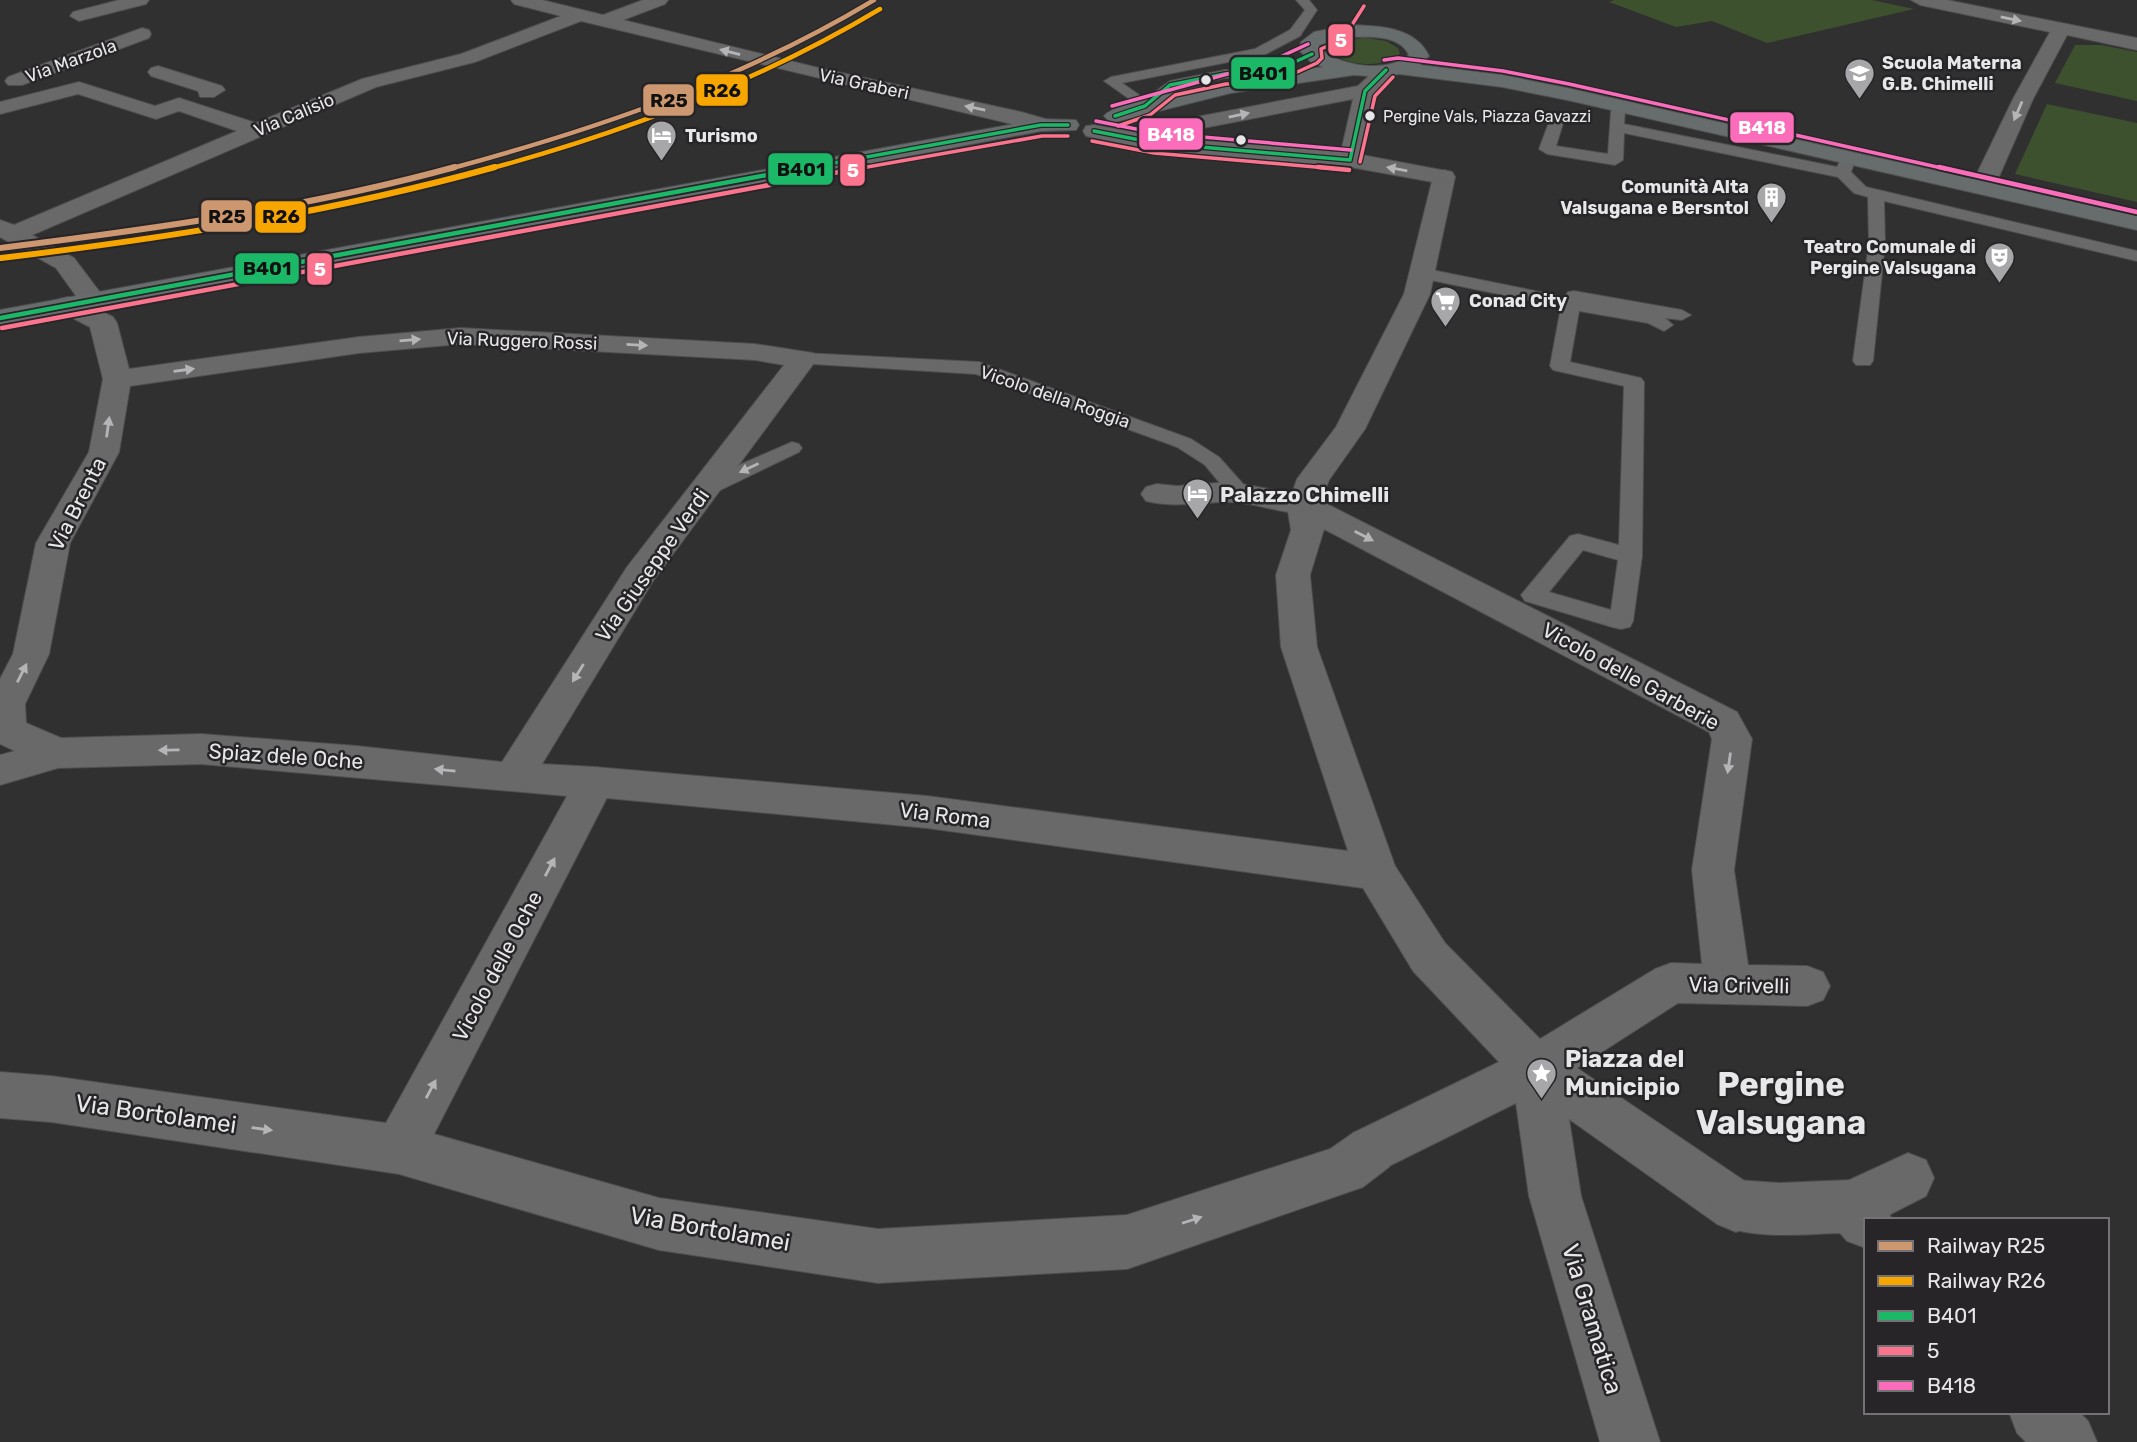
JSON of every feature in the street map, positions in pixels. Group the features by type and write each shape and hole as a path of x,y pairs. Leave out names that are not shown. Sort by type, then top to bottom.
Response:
{"main road":[{"path":"1335,32 1355,0 1382,33"},
{"path":"1355,69 1337,66 1312,54 1309,50 1310,42 1335,32 1382,33 1414,45 1419,56 1618,116 1846,165 1993,190 2137,223"},
{"path":"1185,98 1271,73 1312,54"},
{"path":"1392,69 1411,64 1419,56"},
{"path":"1069,125 1067,118 1077,112 1102,111 1115,116 1145,106 1185,98 1355,69 1392,69 1502,81"},
{"path":"123,295 1041,125 1069,125 1094,131 1115,126 1118,123 1115,116"},
{"path":"0,318 88,310"}],"street":[{"path":"79,16 140,0"},
{"name":"Via Graberi","path":"520,0 1041,125"},
{"path":"604,21 659,0"},
{"path":"1920,0 1967,4 2061,29 2137,44"},
{"name":"Via Calisio","path":"7,230 257,131 369,83 468,58 579,15"},
{"path":"1993,190 2023,99 2061,29"},
{"name":"Via Marzola","path":"0,87 142,34"},
{"path":"1155,144 1165,129 1365,91 1392,69"},
{"name":"Via Marzola","path":"0,107 79,88 156,113 215,90 158,72"},
{"path":"1350,160 1365,91"},
{"name":"Via Marzola","path":"179,104 257,131"},
{"path":"1094,131 1155,144 1350,160 1444,177 1417,293 1350,429 1313,479 1303,505 1308,530 1293,575 1299,647 1376,872 1429,957 1536,1068 1736,1206 1858,1214 1908,1178"},
{"path":"7,230 65,262 88,310 123,295"},
{"name":"Via Brenta","path":"41,603 53,543 104,452 117,379 88,310"},
{"name":"Via Ruggero Rossi","path":"117,379 359,345 461,336 755,352 803,359"},
{"name":"Via Giuseppe Verdi","path":"513,778 639,575 803,359"},
{"name":"Vicolo delle Garberie","path":"1157,494 1241,494 1303,505 1723,722 1732,739 1713,870 1728,985"},
{"name":"Spiaz dele Oche","path":"41,603 31,654 6,704 7,731 58,753"},
{"name":"Spiaz dele Oche","path":"0,770 58,753 201,749 357,761 513,778"},
{"name":"Via Roma","path":"513,778 595,782 927,812 1376,872"},
{"name":"Vicolo delle Oche","path":"399,1150 595,782"},
{"name":"Via Crivelli","path":"1536,1068 1671,983 1807,986"},
{"name":"Via Bortolamei","path":"0,1095 51,1098 399,1150 659,1224 878,1256 1127,1242 1345,1169 1371,1150 1536,1068"},
{"name":"Via Gramatica","path":"1536,1068 1555,1196 1630,1442"},
{"path":"2040,1414 2067,1442"}],"lane":[{"path":"1271,73 1225,74 1170,85 1145,106 1111,81 1259,52 1295,33 1311,10 1302,0"},
{"path":"1558,117 1547,149 1615,160 1618,116"},
{"path":"1846,165 1860,190 2137,256"},
{"path":"1989,222 1993,190"},
{"path":"1863,361 1877,243 1876,194"},
{"path":"1422,273 1654,318 1664,325"},
{"path":"1630,556 1578,541 1533,595 1621,621 1630,556 1634,382 1560,366 1571,304 1574,296 1682,315"},
{"name":"Vicolo della Roggia","path":"803,359 979,368 1184,443 1212,461 1241,494"},
{"path":"706,488 792,448 747,434"}],"green space":[{"path":"1872,0 1914,9 1767,43 1712,21 1676,27 1609,2"},
{"path":"1365,38 1386,41 1398,48 1400,53 1391,60 1364,64 1345,60 1330,52 1329,48 1336,41"},
{"path":"2075,45 2101,45 2137,52 2137,101 2055,83"},
{"path":"2047,104 2137,123 2137,202 2015,174"}],"rail line":[{"name":"R25","path":"0,248 224,217 372,188 518,150 627,115 736,73 806,39 874,0"},
{"name":"R26","path":"1,258 152,238 302,213 450,180 523,160 633,124 742,82 812,48 880,9"}],"transit line":[{"name":"5","path":"1118,126 1150,115 1175,95 1226,84 1273,83 1317,63 1322,58 1321,49 1343,39 1364,6"},
{"name":"B418","path":"1112,106 1267,63 1308,44"},
{"name":"B401","path":"1115,116 1145,106 1170,85 1225,74 1271,73 1312,54"},
{"name":"B418","path":"1384,60 1398,58 1503,71 1569,84 2137,212"},
{"name":"B401","path":"1350,160 1365,91 1386,70"},
{"name":"5","path":"1360,162 1375,96 1393,77"},
{"name":"B418","path":"1096,121 1156,133 1351,150"},
{"name":"B401","path":"0,318 930,145 1041,125 1068,125"},
{"name":"B401","path":"1094,131 1155,143 1350,160"},
{"name":"5","path":"2,328 932,155 1042,136 1068,136"},
{"name":"5","path":"1092,141 1154,153 1349,170"}],"place":[{"name":"Scuola Materna G.B. Chimelli","path":"1859,100"},
{"name":"Pergine Vals, Piazza Gavazzi","path":"1370,116"},
{"name":"Turismo","path":"662,163"},
{"name":"Comunità Alta Valsugana e Bersntol","path":"1772,224"},
{"name":"Teatro Comunale di Pergine Valsugana","path":"1999,284"},
{"name":"Conad City","path":"1446,328"},
{"name":"Palazzo Chimelli","path":"1197,521"},
{"name":"Piazza del Municipio","path":"1542,1100"}],"district":[{"name":"Pergine Valsugana","path":"1781,1103"}]}
